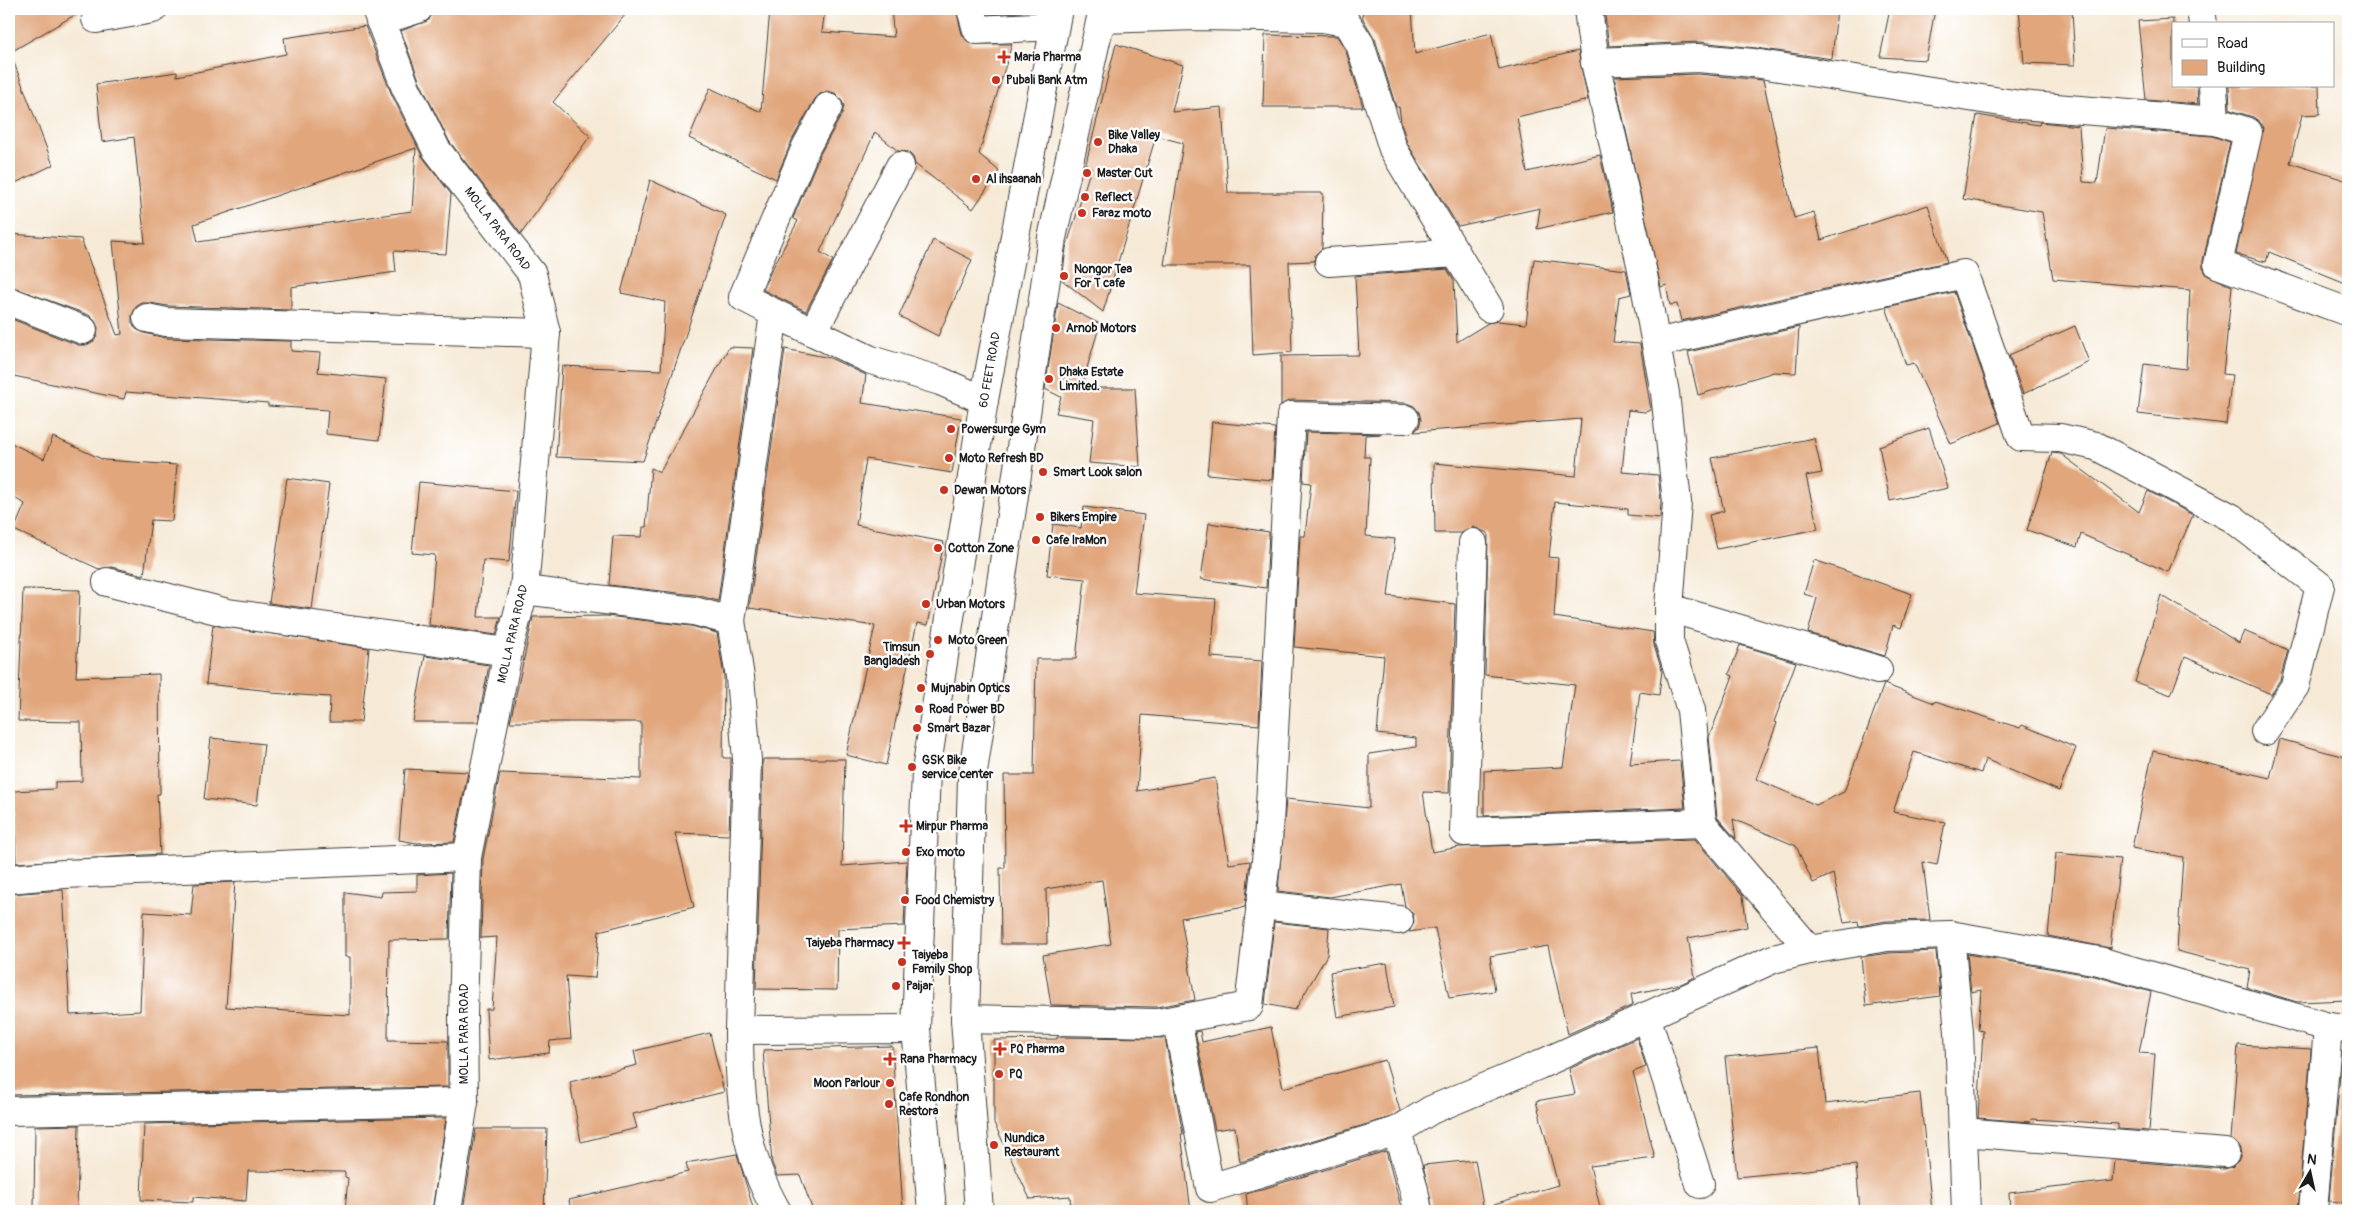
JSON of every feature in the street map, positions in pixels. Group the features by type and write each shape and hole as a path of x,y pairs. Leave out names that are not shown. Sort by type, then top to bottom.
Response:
{"street":[{"path":"96,19 153,9"},
{"path":"378,15 418,9"},
{"path":"971,9 977,30 1056,17"},
{"path":"1588,9 1595,62 1642,269 1665,393 1677,502 1669,608 1669,641 1691,710 1702,823 1810,950"},
{"path":"2201,9 2204,22"},
{"path":"979,1211 965,1019 972,779 1052,238 1102,14 1197,12 1321,18 1346,22 1360,44 1393,149 1489,308"},
{"name":"MOLLA PARA ROAD","path":"378,15 405,86 436,149 532,274 546,333 524,590 508,652 467,857 463,1016 464,1102 447,1211"},
{"name":"60 FEET ROAD","path":"932,1211 916,1028 926,771 984,400 1056,17"},
{"path":"1595,62 1698,58 1726,60 2020,105 2215,121 2248,132 2218,264 2348,312"},
{"path":"2213,88 2215,121"},
{"path":"828,107 806,147 743,298 872,360 940,381 984,400"},
{"path":"813,332 900,166"},
{"path":"1329,262 1456,253"},
{"path":"1656,343 1964,274 2021,437 2060,438 2096,446 2232,518 2320,586 2295,686 2265,731"},
{"path":"9,301 83,330"},
{"path":"774,313 731,621 740,677 747,760 739,1083 746,1132 765,1190 778,1211"},
{"path":"148,318 176,322 546,333"},
{"path":"965,1019 1157,1023 1248,1006 1268,843 1291,416 1405,419"},
{"path":"1473,543 1464,832 1702,823"},
{"path":"107,582 228,613 508,652"},
{"path":"524,590 694,611 731,621"},
{"path":"1669,608 1878,670"},
{"path":"951,617 994,624"},
{"path":"9,879 64,874 467,857"},
{"path":"1260,905 1399,920"},
{"path":"1177,1020 1210,1188 1397,1131 1431,1110 1773,959 1810,950 1887,937 1950,935 2099,961 2338,1028 2313,1211"},
{"path":"1950,935 1959,1032 1966,1211"},
{"path":"1646,1016 1700,1184"},
{"path":"739,1030 916,1028"},
{"path":"9,1110 464,1102"},
{"path":"1397,1131 1418,1211"},
{"path":"1963,1132 2225,1153"}],"building":[{"path":"9,9 85,9 9,53"},
{"path":"433,9 630,9 553,102 590,136 521,234 449,141 419,80 401,31 429,20"},
{"path":"770,9 825,9 822,32 894,37 891,9 956,9 962,34 971,44 1012,44 979,154 999,171 973,209 915,164 913,157 908,152 898,151 875,132 820,252 833,260 806,311 763,290 798,221 793,218 820,154 842,114 844,106 841,99 835,93 827,91 815,99 792,140 776,179 689,138 710,88 761,112"},
{"path":"987,9 1023,9 1022,12 989,14"},
{"path":"1362,9 1412,9 1415,54 1491,33 1499,70 1578,51 1588,100 1517,117 1527,172 1600,155 1613,212 1537,229 1540,208 1458,226 1407,143 1399,107 1396,107 1375,39 1363,19"},
{"path":"1604,9 1837,9 1832,59 1699,42 1609,46"},
{"path":"1890,9 1935,9 1926,60 1880,57"},
{"path":"2019,9 2072,9 2075,65 2024,63"},
{"path":"2173,19 2172,88 2197,88 2198,104 2146,100 2138,21"},
{"path":"365,26 391,93 422,156 451,194 446,254 394,251 396,272 291,287 291,310 168,306 142,303 136,307 132,315 132,323 136,329 144,333 166,338 291,341 291,351 320,353 318,372 386,379 379,440 326,434 328,410 268,406 268,403 126,392 124,399 9,375 9,318 78,345 86,345 93,342 97,336 98,328 95,321 89,315 9,286 9,234 81,239 117,335 122,334 113,241 145,243 134,137 102,142 96,84 177,72 177,76 286,54 284,38","holes":["416,148 412,211 198,242 194,224"]},
{"path":"1265,35 1337,36 1346,51 1363,107 1263,107"},
{"path":"1116,44 1183,65 1172,112 1222,107 1228,193 1323,193 1322,248 1315,255 1314,261 1289,262 1292,352 1253,355 1250,265 1164,265 1183,143 1156,136 1103,312 1062,280 1066,248 1091,168 1085,167"},
{"path":"11,55 53,165 9,186 9,56"},
{"path":"1698,74 1763,80 1794,218 1814,212 1821,240 1928,205 1947,262 1681,321 1677,304 1670,305 1666,285 1661,287 1614,77"},
{"path":"2229,88 2319,88 2320,114 2302,115 2290,163 2348,181 2348,284 2269,252 2266,262 2236,254 2263,128 2260,122 2253,117 2230,110"},
{"path":"1977,115 2039,125 2040,122 2079,126 2083,182 2097,183 2105,128 2212,136 2230,142 2203,261 2203,268 2207,275 2232,286 2223,374 2232,375 2226,424 2138,414 2144,364 2186,369 2190,290 2053,279 2042,212 1963,199"},
{"path":"650,180 726,215 643,461 556,457 562,366 661,370 665,302 621,293"},
{"path":"933,240 972,260 938,336 899,316"},
{"path":"1534,259 1626,270 1631,294 1619,297 1613,342 1640,344 1651,410 1645,412 1628,410 1622,472 1658,475 1661,502 1660,518 1628,515 1628,509 1555,502 1549,557 1558,558 1554,617 1653,632 1654,646 1662,670 1659,695 1640,692 1630,764 1680,761 1685,808 1484,816 1484,771 1563,767 1575,685 1485,675 1488,533 1473,527 1462,533 1435,533 1434,463 1576,476 1581,419 1414,432 1419,427 1421,420 1419,412 1414,406 1406,403 1291,400 1281,405 1281,356 1359,355 1355,276 1447,269 1454,281 1457,342 1488,323 1498,321 1526,324"},
{"path":"1954,292 2000,423 1951,444 1914,363 1906,365 1886,307"},
{"path":"1058,303 1100,324 1081,388 1135,388 1140,467 1089,463 1094,419 1056,413 1061,397 1045,389"},
{"path":"2075,326 2089,362 2023,394 2009,355"},
{"path":"1799,327 1796,373 1774,372 1698,395 1688,352"},
{"path":"729,347 753,348 718,601 696,595 609,585 613,536 642,537 643,527 646,527 651,468 660,472"},
{"path":"785,349 830,358 866,375 862,403 961,418 952,473 866,459 856,525 944,542 928,625 917,623 886,765 846,755 875,626 749,608"},
{"path":"1212,422 1275,428 1272,480 1207,474"},
{"path":"1929,428 1948,488 1890,501 1879,446"},
{"path":"1306,432 1382,434 1365,435 1364,457 1370,457 1366,536 1395,539 1388,596 1455,604 1449,793 1423,792 1432,852 1460,847 1695,839 1743,896 1747,927 1688,938 1695,977 1681,984 1631,994 1633,1005 1568,1034 1548,946 1490,956 1495,991 1449,998 1435,928 1409,932 1414,922 1413,914 1405,906 1401,884 1330,897 1278,891 1286,799 1369,808 1369,754 1416,747 1416,738 1377,734 1384,656 1294,647 1300,536 1305,536 1311,483 1303,482"},
{"path":"53,437 104,460 177,465 172,521 151,520 144,575 111,567 99,569 14,530 25,504 9,495 9,442 44,459"},
{"path":"1814,438 1822,473 1806,476 1818,529 1717,549 1709,515 1724,511 1712,458"},
{"path":"2052,453 2061,454 2139,512 2148,491 2193,515 2168,572 2081,534 2077,547 2027,530"},
{"path":"287,478 329,484 312,609 269,603"},
{"path":"419,482 516,491 509,562 483,560 478,617 501,617 496,635 429,625 435,555 412,553"},
{"path":"1084,507 1144,515 1134,593 1216,599 1211,657 1262,661 1259,725 1142,715 1137,791 1215,778 1229,864 1250,861 1245,907 1181,918 1195,1000 1156,1007 1051,1005 1043,955 1111,944 1102,880 1046,889 1047,944 1001,944 1000,868 1005,868 1004,775 1034,775 1036,659 1076,659 1085,579 1047,575 1053,524 1081,528"},
{"path":"1209,523 1269,532 1266,588 1201,579"},
{"path":"1814,560 1912,594 1901,628 1893,625 1885,656 1808,633 1817,598 1804,594"},
{"path":"23,589 80,590 76,677 159,674 160,794 157,794 160,854 16,863 13,791 55,789 55,782 82,781 81,722 18,721"},
{"path":"2161,595 2239,643 2244,631 2288,650 2280,680 2271,694 2185,657 2171,695 2135,682"},
{"path":"607,616 691,626 717,633 724,676 723,758 731,758 729,835 675,833 694,907 599,931 595,978 566,976 571,1039 550,1041 549,1053 489,1060 486,1009 492,1009 497,937 481,938 483,859 500,773 641,779 641,722 510,722 533,617"},
{"path":"213,625 369,648 361,722 329,722 330,697 271,693 271,691 206,684"},
{"path":"1740,645 1796,662 1774,722 1777,723 1756,779 1816,805 1844,792 1884,684 1934,703 1935,701 2020,728 2022,725 2076,748 2059,791 1985,759 1981,773 1914,752 1893,812 1945,822 1937,865 1923,862 1930,920 1886,921 1859,926 1858,921 1844,923 1833,874 1813,883 1796,846 1733,819 1736,839 1717,817 1709,737 1733,676 1729,674"},
{"path":"425,656 489,665 478,722 413,722"},
{"path":"211,738 264,744 257,805 204,799"},
{"path":"2280,739 2348,758 2348,1000 2297,1002 2247,987 2250,970 2177,951 2183,857 2132,848 2153,751 2270,778"},
{"path":"763,759 845,759 842,866 907,861 904,926 838,929 837,990 756,989"},
{"path":"405,769 468,772 454,842 417,843 399,840"},
{"path":"2056,853 2120,859 2110,948 2048,936"},
{"path":"451,873 449,939 389,940 388,1040 448,1041 448,1087 9,1095 9,894 63,890 70,1015 140,1011 144,912 191,915 194,884 235,882 226,1007 350,1015 350,957 345,957 345,892 381,897 382,892 417,891 417,875"},
{"path":"1274,922 1329,928 1327,955 1295,1010 1265,1004"},
{"path":"1936,951 1940,996 1866,1006 1861,957 1889,953"},
{"path":"1967,954 2095,976 2151,992 2139,1053 2155,1054 2149,1131 2118,1129 2118,1124 2031,1119 2030,1122 1978,1118 1983,1031 1978,1030 1981,990 1971,992"},
{"path":"1387,963 1394,1007 1337,1017 1330,972"},
{"path":"1271,1027 1283,1088 1385,1060 1400,1111 1391,1117 1240,1162 1235,1127 1215,1130 1195,1032 1200,1031 1202,1042"},
{"path":"710,1033 724,1092 633,1114 637,1128 581,1142 570,1082 637,1065 634,1051"},
{"path":"1057,1037 1165,1038 1183,1134 1181,1134 1191,1211 1071,1211 1070,1196 1030,1199 994,1123 994,1040 1057,1039"},
{"path":"1637,1038 1646,1067 1633,1072 1655,1158 1590,1166 1601,1211 1495,1211 1494,1204 1558,1185 1536,1101 1575,1094 1569,1069"},
{"path":"2238,1045 2311,1049 2298,1211 2010,1211 2009,1193 2113,1181 2115,1160 2224,1169 2232,1167 2238,1161 2241,1154 2239,1146 2231,1139"},
{"path":"892,1046 903,1211 813,1211 800,1175 777,1176 772,1163 763,1050"},
{"path":"1819,1048 1825,1104 1920,1093 1932,1211 1860,1211 1856,1165 1737,1177 1725,1057"},
{"path":"2342,1051 2348,1051 2348,1203 2329,1201"},
{"path":"446,1118 432,1211 345,1211 348,1178 345,1177 345,1172 248,1171 246,1201 193,1197 193,1202 141,1200 144,1124"},
{"path":"79,1125 77,1211 34,1211 35,1126"},
{"path":"476,1129 547,1129 544,1211 463,1211"},
{"path":"1386,1151 1402,1211 1248,1211 1246,1194"},
{"path":"737,1154 754,1211 571,1211 569,1200 688,1172 686,1163"},
{"path":"1475,1160 1484,1211 1433,1211 1423,1165"}],"place":[{"name":"Maria Pharma","path":"1004,57"},
{"name":"Pubali Bank Atm","path":"996,80"},
{"name":"Bike Valley Dhaka","path":"1098,142"},
{"name":"Master Cut","path":"1087,173"},
{"name":"Al ihsaanah","path":"976,179"},
{"name":"Reflect","path":"1085,197"},
{"name":"Faraz moto","path":"1082,213"},
{"name":"Nongor Tea For T cafe","path":"1064,276"},
{"name":"Arnob Motors","path":"1056,328"},
{"name":"Dhaka Estate Limited.","path":"1049,379"},
{"name":"Powersurge Gym","path":"951,429"},
{"name":"Moto Refresh BD","path":"949,458"},
{"name":"Smart Look salon","path":"1043,472"},
{"name":"Dewan Motors","path":"944,490"},
{"name":"Bikers Empire","path":"1040,517"},
{"name":"Cafe IraMon","path":"1036,540"},
{"name":"Cotton Zone","path":"938,548"},
{"name":"Urban Motors","path":"926,604"},
{"name":"Moto Green","path":"938,640"},
{"name":"Timsun Bangladesh","path":"930,654"},
{"name":"Mujnabin Optics","path":"921,688"},
{"name":"Road Power BD","path":"919,709"},
{"name":"Smart Bazar","path":"917,728"},
{"name":"GSK Bike service center","path":"912,767"},
{"name":"Mirpur Pharma","path":"906,826"},
{"name":"Exo moto","path":"906,852"},
{"name":"Food Chemistry","path":"905,900"},
{"name":"Taiyeba Pharmacy","path":"904,943"},
{"name":"Taiyeba Family Shop","path":"902,962"},
{"name":"Paijar","path":"896,986"},
{"name":"PQ Pharma","path":"1000,1049"},
{"name":"Rana Pharmacy","path":"890,1059"},
{"name":"PQ","path":"999,1074"},
{"name":"Moon Parlour","path":"890,1083"},
{"name":"Cafe Rondhon Restora","path":"889,1104"},
{"name":"Nundica Restaurant","path":"994,1145"}]}
